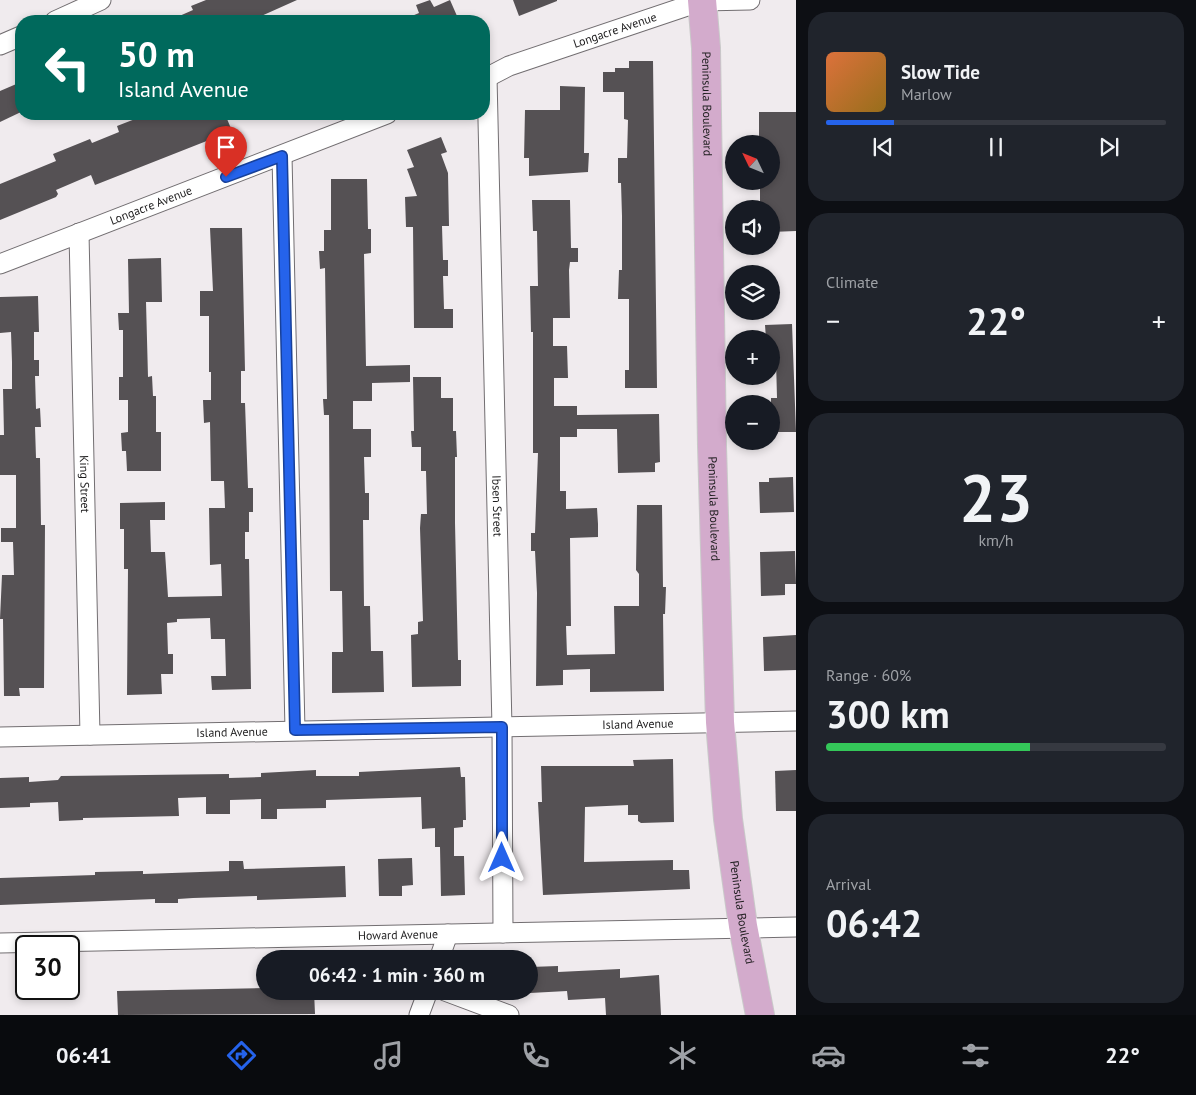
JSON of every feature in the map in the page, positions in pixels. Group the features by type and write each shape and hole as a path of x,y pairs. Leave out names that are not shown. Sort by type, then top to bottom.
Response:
{"main road":[{"name":"Peninsula Boulevard","path":"702,0 706,48 712,446 720,722 728,819 742,926 760,1015"}],"street":[{"path":"68,15 101,0"},
{"name":"Longacre Avenue","path":"490,76 508,66 702,0 750,0"},
{"path":"0,45 15,39"},
{"name":"Longacre Avenue","path":"0,264 372,120"},
{"name":"Ibsen Street","path":"487,120 502,727 503,933"},
{"path":"282,156 295,730"},
{"name":"King Street","path":"79,233 90,735"},
{"name":"Island Avenue","path":"0,737 796,721"},
{"name":"Howard Avenue","path":"0,943 503,933 742,926 796,927"},
{"path":"442,950 448,934"},
{"path":"419,1015 425,1000"},
{"path":"469,1000 509,1015"}],"building":[{"path":"206,0 297,0 263,15 182,15 193,10 191,6"},
{"path":"430,0 434,7 450,0 457,15 414,15 419,13 416,5"},
{"path":"513,0 557,0 557,1 519,16"},
{"path":"629,61 653,61 657,388 625,388 625,370 629,370 629,299 618,299 619,270 622,270 622,216 621,183 618,183 618,158 627,158 628,120 624,119 624,92 603,92 603,72 615,72 615,68 629,68"},
{"path":"15,85 15,115 0,122 0,91"},
{"path":"560,86 585,87 584,153 589,153 588,172 529,176 529,158 524,158 525,110 560,110"},
{"path":"759,112 796,112 796,231 780,232 780,200 760,200 760,190 780,190 780,135 759,135"},
{"path":"132,120 227,120 232,131 95,185 91,175 56,190 58,194 56,197 0,220 0,184 56,161 53,154 90,139 92,143 119,132 117,126"},
{"path":"441,137 447,152 441,154 448,173 449,226 442,226 443,260 448,260 448,276 443,276 444,309 453,309 453,328 414,328 413,227 406,227 405,197 417,196 407,169 414,167 407,150"},
{"path":"331,179 367,179 368,229 371,229 371,253 364,254 366,366 410,365 410,382 372,383 372,401 353,401 353,429 371,429 371,457 364,457 365,493 369,493 369,520 363,520 364,606 370,606 371,651 383,651 384,692 332,693 332,652 343,652 342,591 330,591 329,415 324,415 323,399 327,399 325,268 320,269 319,251 324,251 324,230 331,230"},
{"path":"532,200 570,200 571,248 578,248 578,262 570,262 569,270 570,318 553,318 553,346 567,346 568,378 554,378 554,406 577,406 577,415 659,414 660,462 655,463 655,472 618,473 617,429 577,429 577,437 560,437 560,491 566,491 566,509 597,508 598,524 598,537 570,538 571,626 566,626 567,655 615,654 614,606 639,606 639,574 636,570 637,505 662,505 663,587 666,587 665,614 663,614 664,691 590,692 590,669 563,670 563,685 536,686 537,593 535,551 531,551 531,533 535,533 538,453 533,453 533,332 531,332 530,286 538,286 537,231 533,231"},
{"path":"210,228 242,228 245,371 241,371 241,403 245,403 248,488 253,488 253,512 249,512 249,532 245,532 245,559 249,559 251,689 212,690 211,676 226,676 225,639 211,639 210,618 177,619 177,622 167,623 168,654 173,654 173,674 161,674 162,694 127,695 128,569 124,569 124,529 120,529 120,503 165,502 165,520 150,520 151,552 165,552 168,597 222,596 221,564 210,565 209,508 225,508 224,481 211,481 210,422 204,423 203,400 211,400 209,316 200,316 200,291 213,291"},
{"path":"161,258 162,302 146,302 148,377 152,376 153,396 156,396 156,432 161,432 161,471 127,471 126,451 122,451 121,433 128,432 128,400 119,400 119,377 123,377 123,330 119,330 118,313 129,313 128,259"},
{"path":"38,296 39,332 34,332 34,360 39,360 39,376 35,376 36,409 40,408 41,427 35,427 36,458 40,458 41,525 45,525 44,688 19,688 20,696 4,696 3,619 0,619 2,575 14,575 13,542 1,542 1,528 16,528 16,475 0,475 0,435 4,435 3,389 12,389 12,362 11,332 0,333 0,297"},
{"path":"792,324 796,432 780,432 780,395 777,395 777,385 780,385 780,330 765,330 765,325"},
{"path":"413,377 441,377 441,398 453,398 453,431 456,431 457,457 455,457 455,523 458,660 461,660 461,686 412,687 411,635 418,634 418,622 423,621 421,514 427,514 426,471 421,471 421,447 412,447 411,431 414,431"},
{"path":"793,477 794,512 760,513 759,482 769,482 769,478"},
{"path":"795,551 796,584 785,584 785,595 761,596 760,552"},
{"path":"796,635 796,670 764,671 763,637"},
{"path":"673,759 674,822 641,823 638,821 638,815 628,815 628,805 585,807 584,862 673,860 673,870 689,870 690,889 543,895 538,802 542,802 541,766 634,766 633,760"},
{"path":"460,767 461,777 465,777 466,820 463,820 463,827 454,828 454,856 464,856 465,895 441,896 440,847 435,847 435,828 422,829 421,797 326,800 326,808 277,809 277,819 261,819 261,799 230,800 230,814 206,814 206,797 178,798 179,816 83,818 83,820 59,821 58,802 30,803 30,807 0,808 0,778 29,777 29,782 58,780 61,776 229,774 229,778 261,777 261,773 316,770 316,776 359,776 359,772"},
{"path":"796,770 796,811 776,811 775,771"},
{"path":"412,858 413,885 402,886 402,896 379,896 378,859"},
{"path":"229,861 243,861 244,869 345,866 346,897 257,900 257,896 178,899 178,903 155,903 155,899 0,905 0,878 95,875 95,872 143,871 143,874 229,871"},
{"path":"558,966 558,972 620,969 620,978 659,975 661,1015 606,1015 605,998 568,1000 567,991 538,993 538,967"},
{"path":"256,988 256,1000 314,1000 315,1014 118,1015 117,991"}],"route":[{"path":"226,177 282,156 295,730 502,727 502,858"}]}
